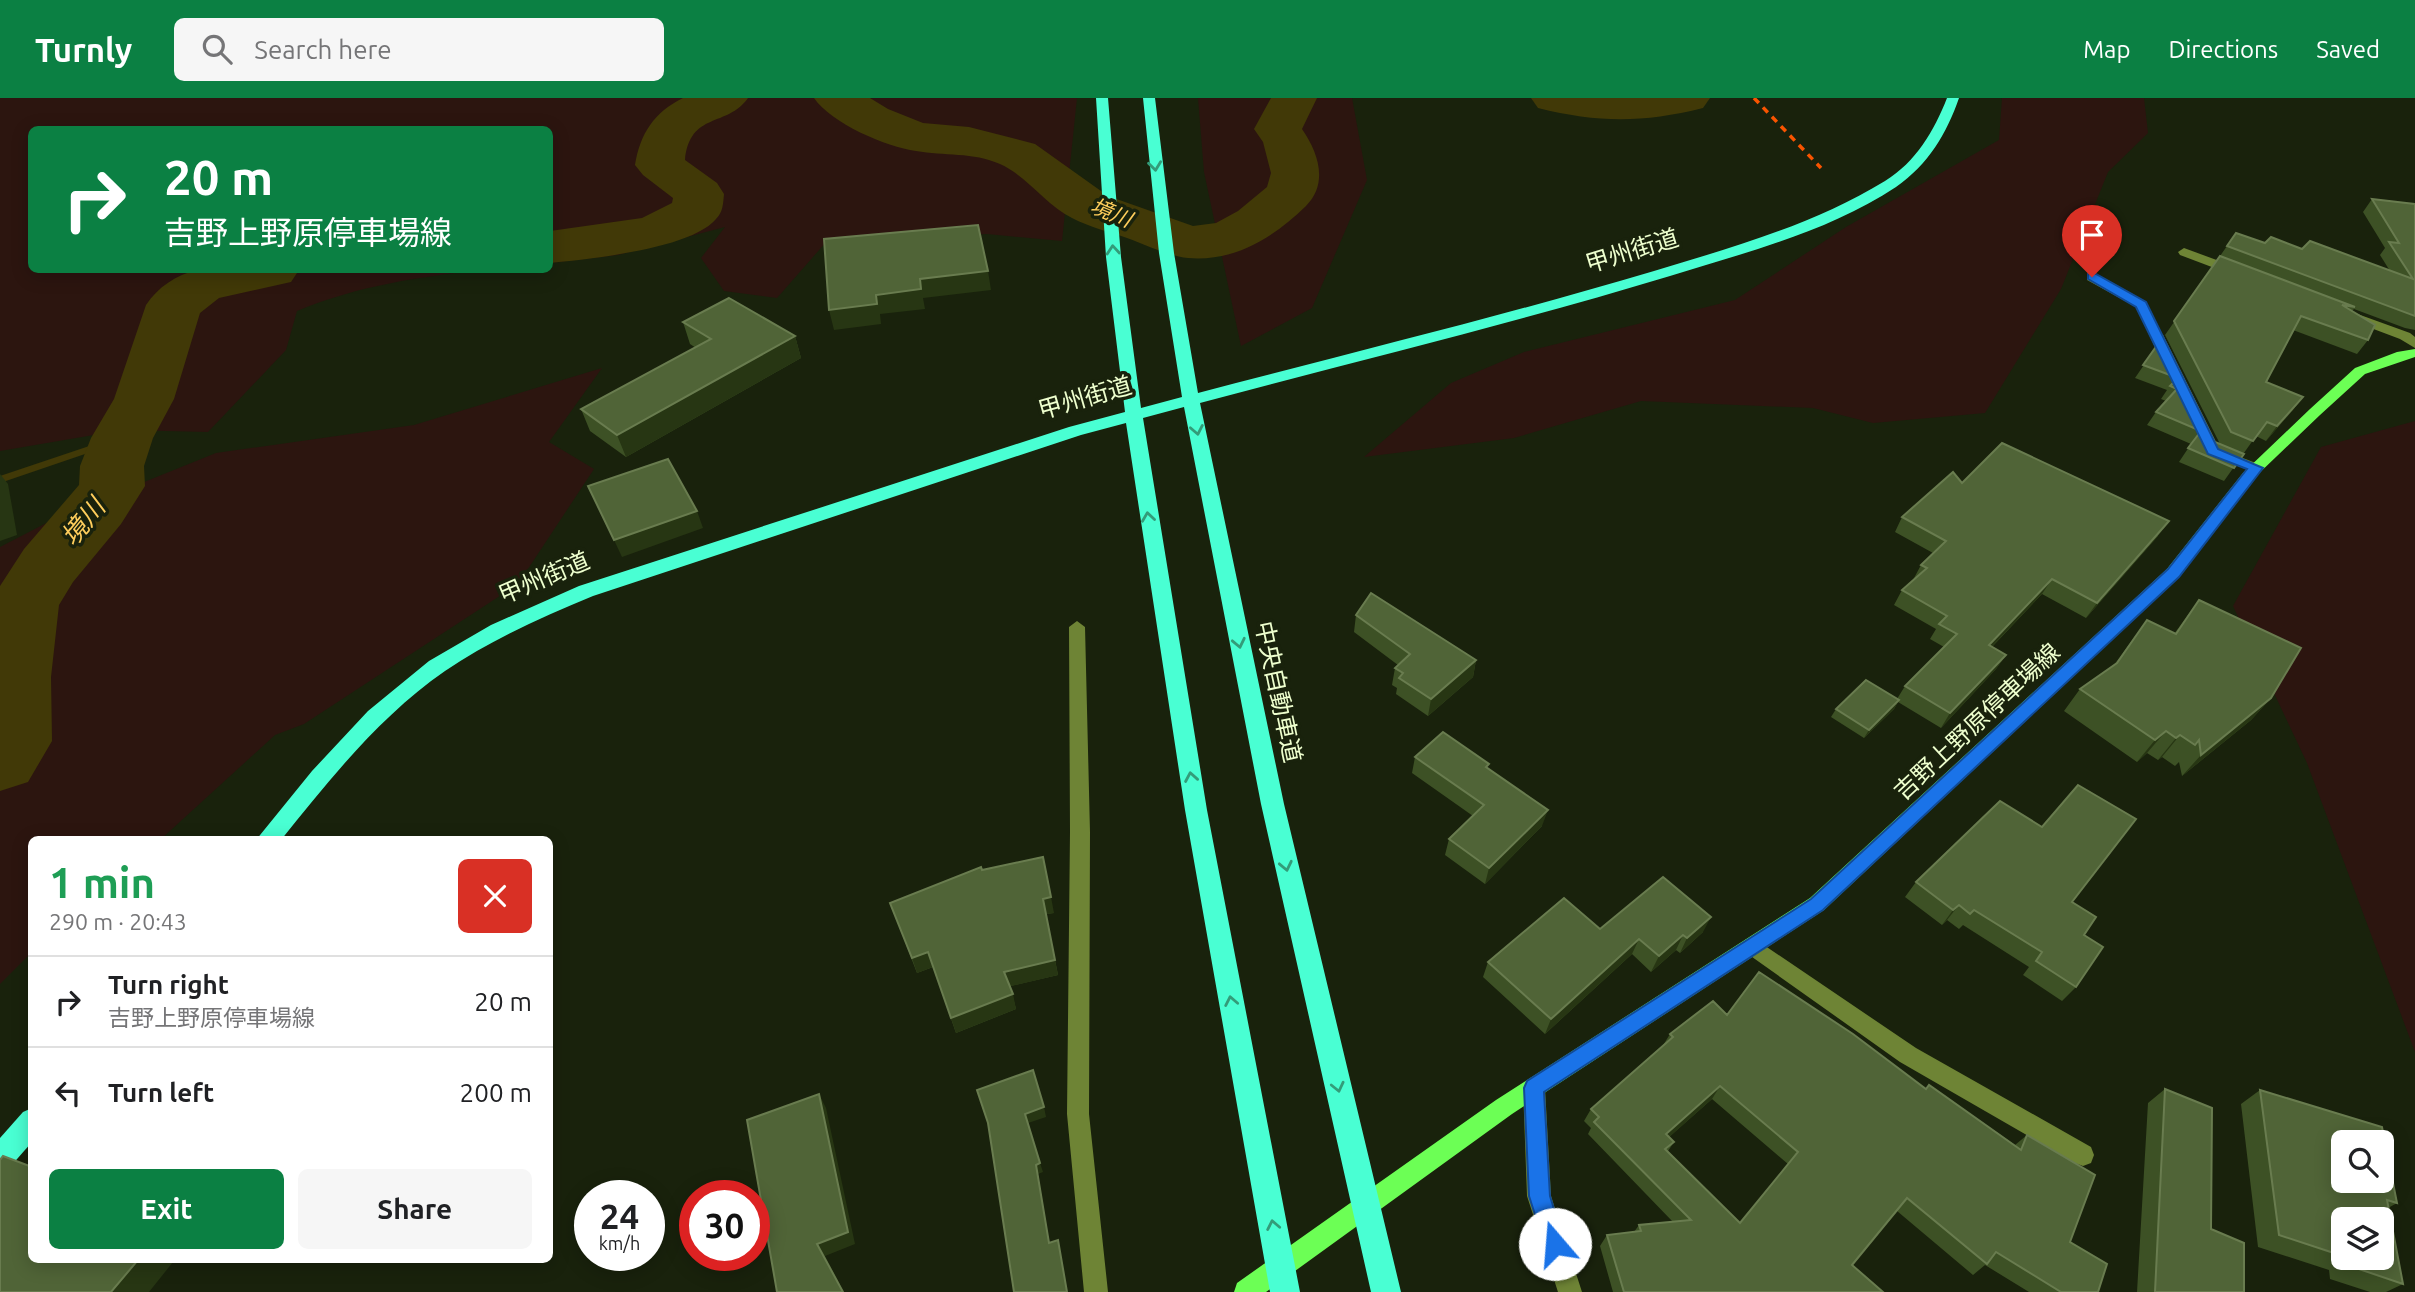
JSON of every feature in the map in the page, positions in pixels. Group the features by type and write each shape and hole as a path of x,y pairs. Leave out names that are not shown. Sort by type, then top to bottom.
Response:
{"highway":[{"path":"1102,98 1119,318 1158,584 1209,886 1285,1292"},
{"name":"中央自動車道","path":"1149,98 1175,315 1224,576 1289,878 1386,1292"},
{"name":"甲州街道","path":"270,836 318,778 373,720 418,681 476,642 528,614 598,587 1074,431 1607,290 1784,236 1842,210 1892,183 1920,158 1942,128 1953,98"},
{"path":"0,1158 28,1126"}],"main road":[{"name":"吉野上野原停車場線","path":"1246,1292 1504,1107 1817,904 2173,573 2256,468 2360,372 2402,355 2415,353"}],"street":[{"path":"2184,252 2249,277"},
{"path":"2092,277 2141,305 2177,378"},
{"path":"2340,311 2405,336 2415,344"},
{"path":"2207,439 2213,451 2256,468"},
{"path":"1077,627 1080,832 1078,1114 1096,1292"},
{"path":"1752,946 1908,1055 2083,1155"},
{"path":"1534,1088 1539,1196 1570,1292"}],"shaded area":[{"path":"0,98 1077,98 1062,241 987,234 827,241 777,298 724,291 701,258 725,227 618,255 553,263 553,126 28,126 28,273 457,273 390,283 297,311 286,350 208,432 123,430 0,451"},
{"path":"1198,98 1352,98 1367,180 1312,308 1241,346 1204,172"},
{"path":"2002,98 2144,98 2148,133 2108,172 2061,289 1985,413 1873,423 1813,408 1641,401 1514,438 1364,457 1451,383 1524,352 1735,300 1846,227 1999,140"},
{"path":"602,368 549,442 594,469 518,584 304,724 275,735 164,836 28,836 28,956 0,984 0,547 60,516 216,453 414,425"},
{"path":"2415,421 2415,1052 2307,763 2233,606 2321,447"}],"building":[{"path":"2372,199 2415,204 2415,316 2227,246 2236,233 2265,243 2271,237 2302,249 2310,241 2413,279 2389,242 2399,243"},
{"path":"978,225 988,271 920,279 921,289 876,295 877,304 829,310 824,239"},
{"path":"2220,256 2355,307 2342,305 2375,325 2368,340 2301,316 2266,382 2303,397 2277,426 2267,422 2253,441 2231,432 2174,321"},
{"path":"729,298 795,336 617,435 581,409 711,339 683,322"},
{"path":"2163,337 2215,442 2244,454 2234,468 2188,448 2201,431 2156,412 2177,389 2170,386 2178,378 2143,365"},
{"path":"2002,443 2169,521 2097,603 2052,579 1989,645 2006,655 1950,713 1905,686 1957,634 1939,624 1947,616 1902,590 1927,568 1921,565 1946,541 1902,517 1953,472 1962,483"},
{"path":"668,459 697,511 614,540 588,486"},
{"path":"1371,593 1476,660 1431,699 1399,678 1403,673 1395,668 1410,654 1356,615"},
{"path":"2199,600 2301,648 2271,698 2201,755 2199,740 2195,745 2180,735 2176,738 2166,731 2155,740 2080,689 2117,663 2147,620 2176,634"},
{"path":"1866,680 1899,700 1869,730 1836,709"},
{"path":"1443,732 1489,764 1486,767 1548,810 1489,868 1449,839 1484,805 1415,757"},
{"path":"2078,785 2136,819 2072,902 2096,917 2084,935 2103,947 2076,987 2036,961 2042,952 1974,910 1970,914 1959,905 1953,910 1916,882 2000,801 2042,827"},
{"path":"1043,857 1051,897 1043,899 1055,960 1004,972 1013,994 951,1018 928,952 912,958 890,903 981,867 982,870"},
{"path":"1663,877 1711,917 1687,938 1683,935 1659,956 1639,939 1551,1019 1488,962 1564,898 1600,929"},
{"path":"1759,972 1853,1034 1926,1089 1929,1085 2021,1150 2027,1135 2095,1175 2070,1242 2107,1264 2098,1292 2061,1292 1996,1252 1987,1264 1907,1198 1852,1265 1883,1292 1624,1292 1607,1235 1641,1231 1639,1225 1691,1220 1594,1122 1599,1117 1591,1109 1673,1037 1670,1034 1713,1001 1727,1015","holes":["1720,1086 1798,1152 1740,1223 1665,1149 1674,1142 1666,1134"]},
{"path":"1033,1070 1044,1107 1025,1114 1040,1163 1036,1165 1049,1243 1058,1240 1067,1292 1014,1292 988,1123 977,1090"},
{"path":"2165,1089 2212,1108 2211,1229 2244,1243 2244,1292 2155,1292"},
{"path":"2260,1090 2382,1127 2383,1130 2331,1130 2331,1193 2394,1193 2394,1188 2397,1203 2387,1200 2388,1207 2331,1207 2331,1252 2279,1235"},
{"path":"819,1094 848,1232 817,1244 843,1292 777,1292 770,1252 770,1180 757,1180 747,1120"},
{"path":"3,1156 28,1165 28,1263 135,1263 111,1292 0,1292 0,1160"},
{"path":"2394,1237 2403,1284 2362,1270 2394,1270"}],"waterway":[{"name":"境川","path":"553,247 655,232 696,211 699,194 660,165 662,150 666,138 679,120 725,98"},
{"name":"境川","path":"837,98 871,119 915,137 969,141 1018,154 1090,207 1189,242 1229,238 1256,222 1290,193 1296,173 1287,142 1278,129 1294,98"},
{"name":"境川","path":"1554,98 1620,107 1654,105 1687,98"},
{"name":"境川","path":"0,760 13,741 14,677 24,605 48,566 98,508 112,486 112,466 122,438 144,399 174,305 201,285 258,273"},
{"path":"0,480 122,438"}],"railway":[{"path":"1754,98 1821,168"}],"route":[{"path":"1555,1244 1539,1196 1534,1088 1817,904 2173,573 2256,468 2213,451 2141,305 2092,277"}]}
